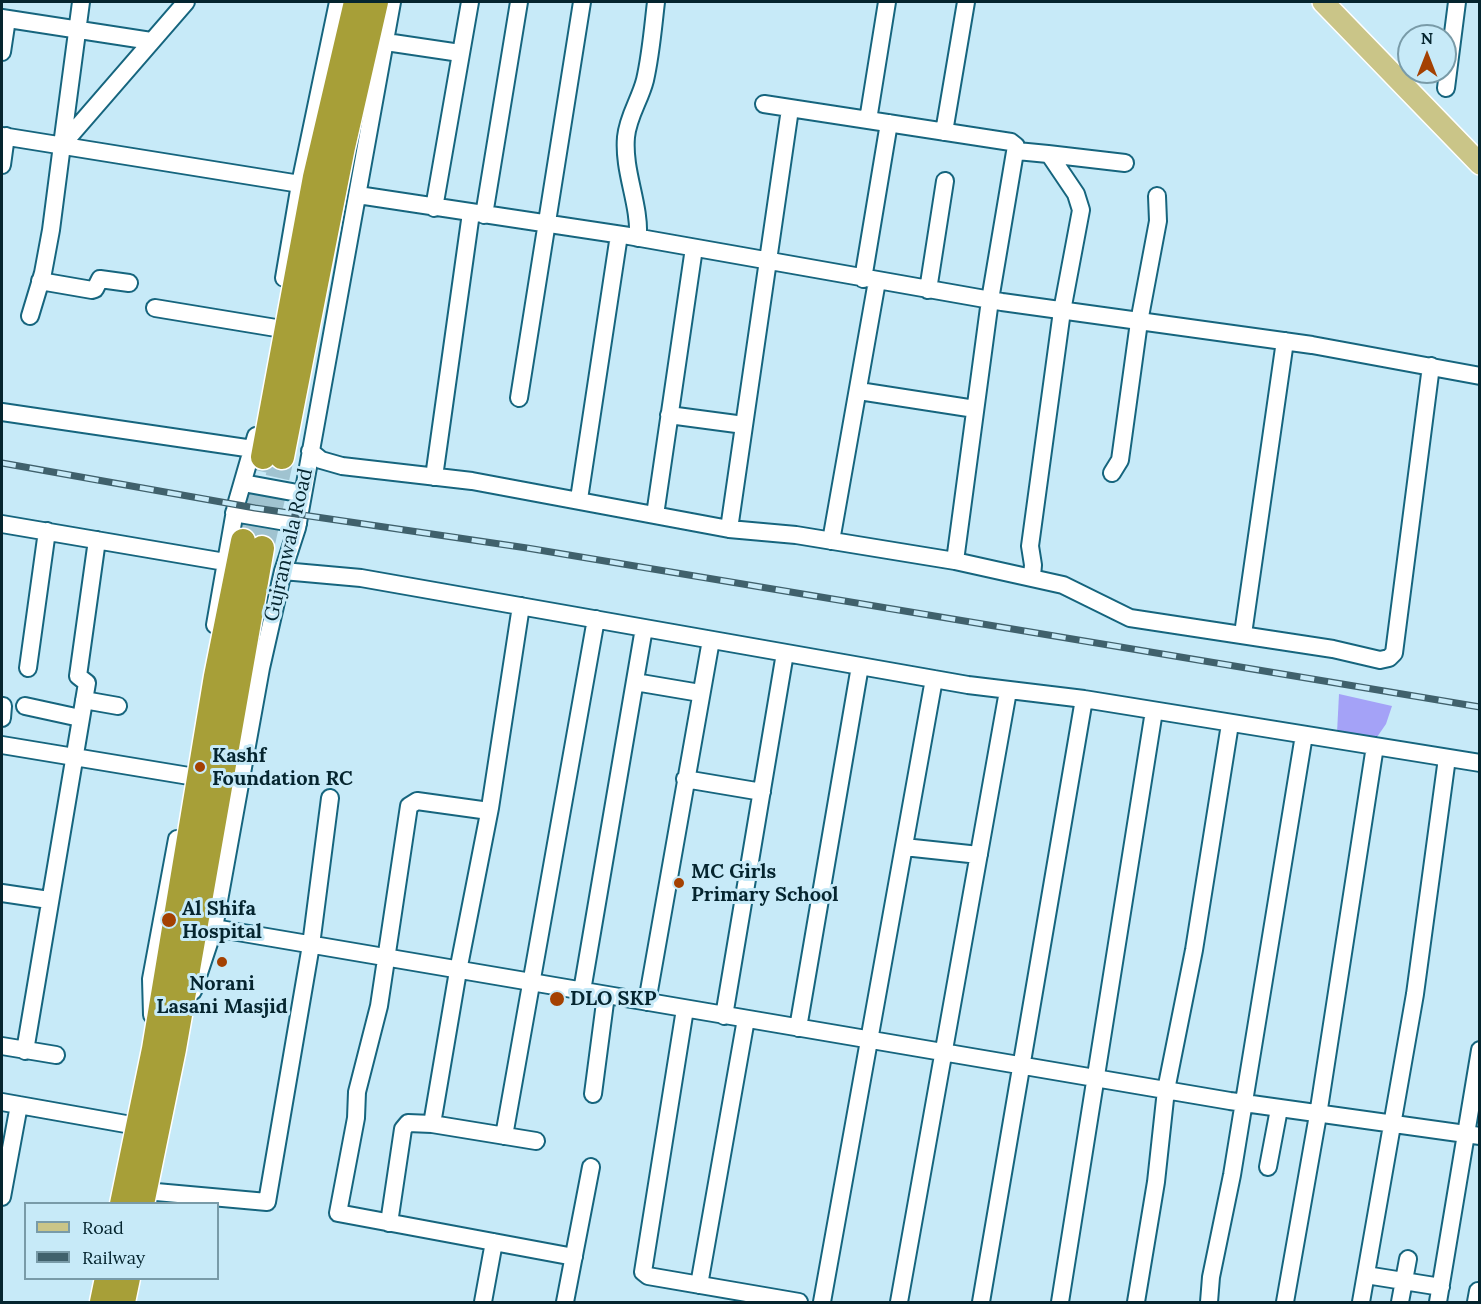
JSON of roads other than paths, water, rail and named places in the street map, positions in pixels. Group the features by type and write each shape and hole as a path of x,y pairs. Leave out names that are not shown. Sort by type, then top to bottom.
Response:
{"highway":[{"name":"Gujranwala Road","path":"266,455 315,177 356,2"},
{"name":"Gujranwala Road","path":"266,455 343,147 376,2"},
{"name":"Gujranwala Road","path":"144,1197 164,1049 252,545"},
{"name":"Gujranwala Road","path":"122,1202 137,1126 164,1049"},
{"path":"102,1302 107,1280"},
{"path":"123,1302 128,1280"}],"main road":[{"path":"1323,2 1479,164"}],"street":[{"path":"30,316 51,230 81,2"},
{"path":"62,145 151,41 180,2"},
{"name":"Gujranwala Road","path":"164,1049 151,979 189,776 234,513 243,483 266,455 276,328 300,184 338,2"},
{"name":"Gujranwala Road","path":"164,1049 214,928 261,668 283,571 298,524 392,2"},
{"path":"434,208 470,2"},
{"path":"434,477 478,214 519,2"},
{"path":"519,398 582,2"},
{"path":"638,238 638,211 627,168 626,139 628,121 646,76 656,2"},
{"path":"868,120 887,2"},
{"path":"944,132 966,2"},
{"path":"1446,88 1457,2"},
{"path":"2,52 4,19 151,41"},
{"path":"386,42 460,53"},
{"path":"764,104 1011,142 1017,151 990,300 955,561"},
{"path":"729,529 790,109"},
{"path":"831,541 859,391 889,123"},
{"path":"2,165 4,136 300,184"},
{"path":"1017,151 1125,163"},
{"path":"1032,576 1034,565 1030,546 1062,311 1080,205 1048,154"},
{"path":"928,290 945,181"},
{"path":"358,195 638,238 990,300 1285,341 1479,376"},
{"path":"1112,473 1120,460 1139,322 1158,221 1157,196"},
{"path":"579,499 619,235"},
{"path":"655,515 694,248"},
{"path":"40,281 92,290 96,289 100,279 129,283"},
{"path":"155,308 276,328"},
{"path":"1243,634 1285,341"},
{"path":"310,451 321,460 342,466 579,499 729,529 777,532 1032,576 1063,585 1130,618 1333,649 1380,660 1389,658 1394,653 1431,366"},
{"path":"859,391 975,409"},
{"path":"2,412 266,455"},
{"path":"669,415 744,426"},
{"path":"243,483 303,494"},
{"path":"234,513 298,524"},
{"path":"2,524 225,562"},
{"path":"28,668 47,531"},
{"path":"26,1051 49,900 87,682 78,676 97,540"},
{"path":"283,571 361,578 934,679 1008,691 1084,699 1479,763"},
{"path":"432,1124 458,970 489,811 521,606"},
{"path":"504,1136 596,620"},
{"path":"582,992 644,628"},
{"path":"647,1002 711,640"},
{"path":"724,1016 785,653"},
{"path":"798,1028 860,666"},
{"path":"822,1302 934,679"},
{"path":"635,682 700,693"},
{"path":"899,1302 1008,691"},
{"path":"981,1302 1084,699"},
{"path":"84,700 118,706"},
{"path":"25,706 80,718"},
{"path":"1060,1302 1154,711"},
{"path":"1136,1302 1156,1182 1166,1090 1194,950 1230,724"},
{"path":"1209,1302 1211,1277 1232,1176 1242,1103 1304,735"},
{"path":"2,745 189,776"},
{"path":"1285,1302 1318,1115 1375,746"},
{"path":"1361,1302 1394,1126 1418,973 1447,758"},
{"path":"685,779 762,792"},
{"path":"144,1197 267,1202 311,945 330,798"},
{"path":"489,811 421,801 410,804 379,1006 357,1092 356,1118 338,1214 574,1257"},
{"path":"904,847 979,855"},
{"path":"2,893 49,900"},
{"path":"214,928 1096,1079 1318,1115 1473,1135"},
{"path":"593,1094 606,996"},
{"path":"685,1009 642,1269 648,1276 799,1302"},
{"path":"699,1285 746,1019"},
{"path":"2,1046 56,1055"},
{"path":"1366,1275 1404,1281 1439,1295 1473,1135 1479,1050"},
{"path":"2,1102 137,1126"},
{"path":"2,1197 19,1105"},
{"path":"1268,1167 1279,1109"},
{"path":"389,1223 404,1126 411,1122 536,1141"},
{"path":"565,1302 591,1167"},
{"path":"483,1302 494,1242"},
{"path":"1400,1302 1408,1259"}],"tunnel":[{"path":"243,541 263,457"},
{"path":"262,548 282,457"}],"railway":[{"path":"2,463 255,508 527,548 1480,707"}],"place":[{"name":"Kashf Foundation RC","path":"200,767"},
{"name":"MC Girls Primary School","path":"679,883"},
{"name":"Al Shifa Hospital","path":"169,920"},
{"name":"Norani Lasani Masjid","path":"222,962"},
{"name":"DLO SKP","path":"557,999"}]}
